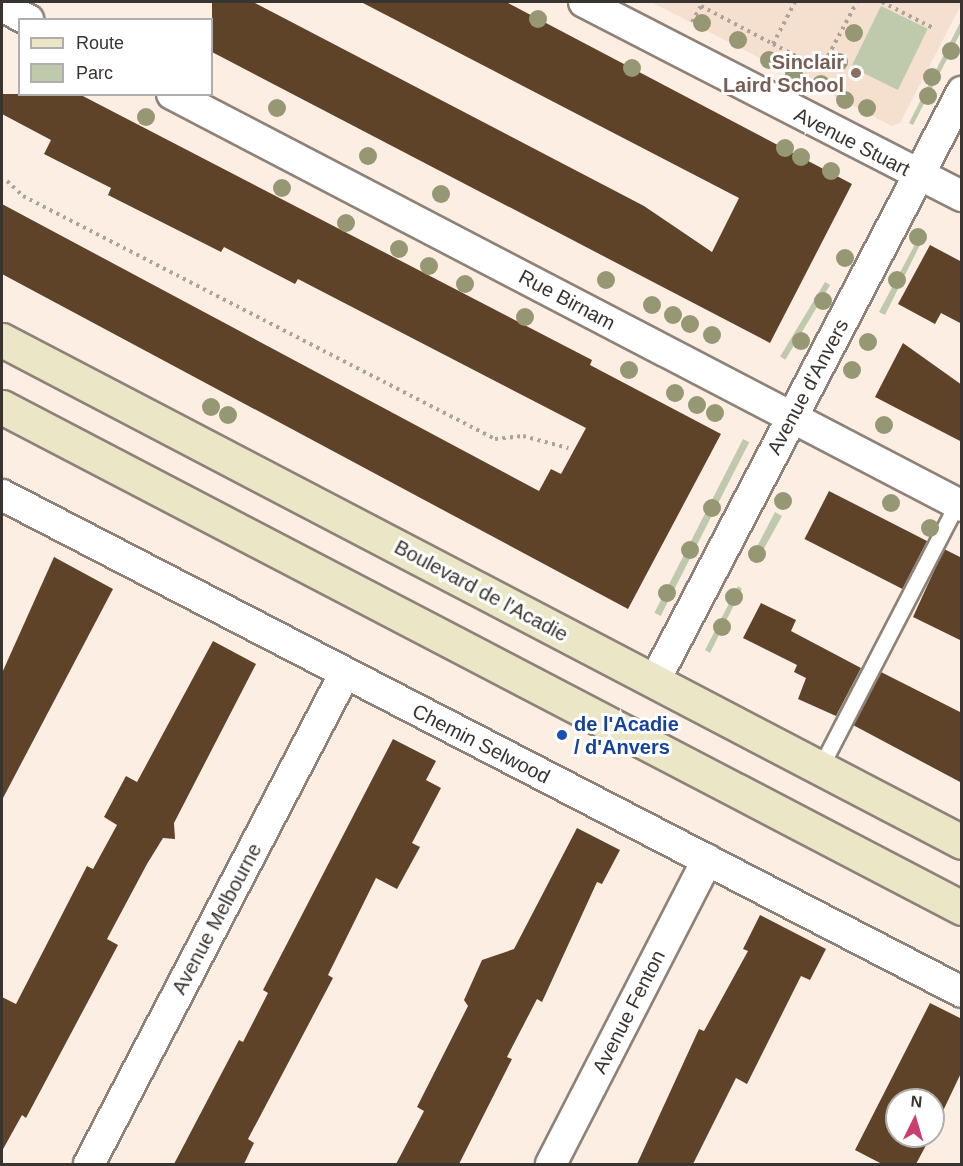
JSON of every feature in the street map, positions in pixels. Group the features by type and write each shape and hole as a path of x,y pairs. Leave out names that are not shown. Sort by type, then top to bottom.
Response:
{"main road":[{"name":"Boulevard de l'Acadie","path":"2,340 962,842"},
{"path":"2,407 962,908"}],"street":[{"name":"Avenue Stuart","path":"599,5 918,176 962,196"},
{"path":"2,6 24,18"},
{"name":"Avenue d'Anvers","path":"654,682 962,92"},
{"name":"Rue Birnam","path":"176,96 959,505"},
{"name":"Chemin Selwood","path":"3,499 962,992"},
{"name":"Avenue Melbourne","path":"90,1164 345,673"},
{"name":"Avenue Fenton","path":"551,1164 707,860"}],"lane":[{"path":"820,768 959,505"}],"path":[{"path":"773,44 795,2"},
{"path":"689,26 702,4 821,69 857,2"},
{"path":"882,2 933,28"},
{"path":"7,181 23,196 495,439 523,436 568,448"}],"shaded area":[{"name":"Sinclair Laird School","path":"651,2 962,3 900,123 892,126"}],"green space":[{"path":"881,6 928,29 898,90 851,67"},
{"path":"961,21 961,32 913,125 909,123"},
{"path":"921,233 925,235 885,315 879,312"},
{"path":"825,282 830,285 785,360 780,357"},
{"path":"743,439 749,442 661,616 654,613"},
{"path":"775,512 782,516 756,563 750,560"},
{"path":"738,586 742,589 710,653 705,650"}],"building":[{"path":"212,2 253,2 644,206 712,252 739,198 361,2 506,2 852,184 770,343 213,53"},
{"path":"2,94 83,96 592,360 590,365 721,434 628,609 2,274 2,204 539,491 551,469 561,474 586,428 298,279 295,284 224,247 221,252 108,195 111,188 44,154 51,140 2,114"},
{"path":"930,245 962,262 962,324 941,313 935,324 898,304"},
{"path":"903,343 962,385 962,442 875,397"},
{"path":"829,491 927,541 902,589 804,539"},
{"path":"944,549 962,558 962,641 913,617"},
{"path":"54,557 113,589 2,800 2,673"},
{"path":"761,603 796,620 791,631 861,668 836,716 798,699 806,678 794,672 797,665 743,638"},
{"path":"213,641 256,664 174,823 175,839 163,838 147,864 107,939 118,945 26,1118 22,1115 2,1151 2,997 16,1004 87,866 93,869 117,825 104,817 126,776 137,782"},
{"path":"881,672 962,713 962,783 853,725"},
{"path":"393,739 436,761 426,780 441,788 412,843 420,847 397,889 376,878 328,975 333,978 248,1139 254,1143 244,1164 174,1164 239,1040 243,1042 268,993 263,990"},
{"path":"577,828 620,850 602,884 597,882 542,1002 537,999 507,1057 512,1059 459,1164 396,1164 424,1111 417,1107 468,1006 464,1000 482,960 514,949"},
{"path":"760,915 826,949 810,980 801,976 747,1084 736,1078 693,1164 637,1164 699,1029 704,1031 748,951 743,949"},
{"path":"930,1003 962,1019 962,1071 945,1107 945,1088 887,1088"},
{"path":"885,1091 885,1148 925,1148 916,1164 882,1164 855,1150"}],"place":[{"name":"Sinclair Laird School","path":"856,73"},
{"name":"de l'Acadie / d'Anvers","path":"562,735"}]}
